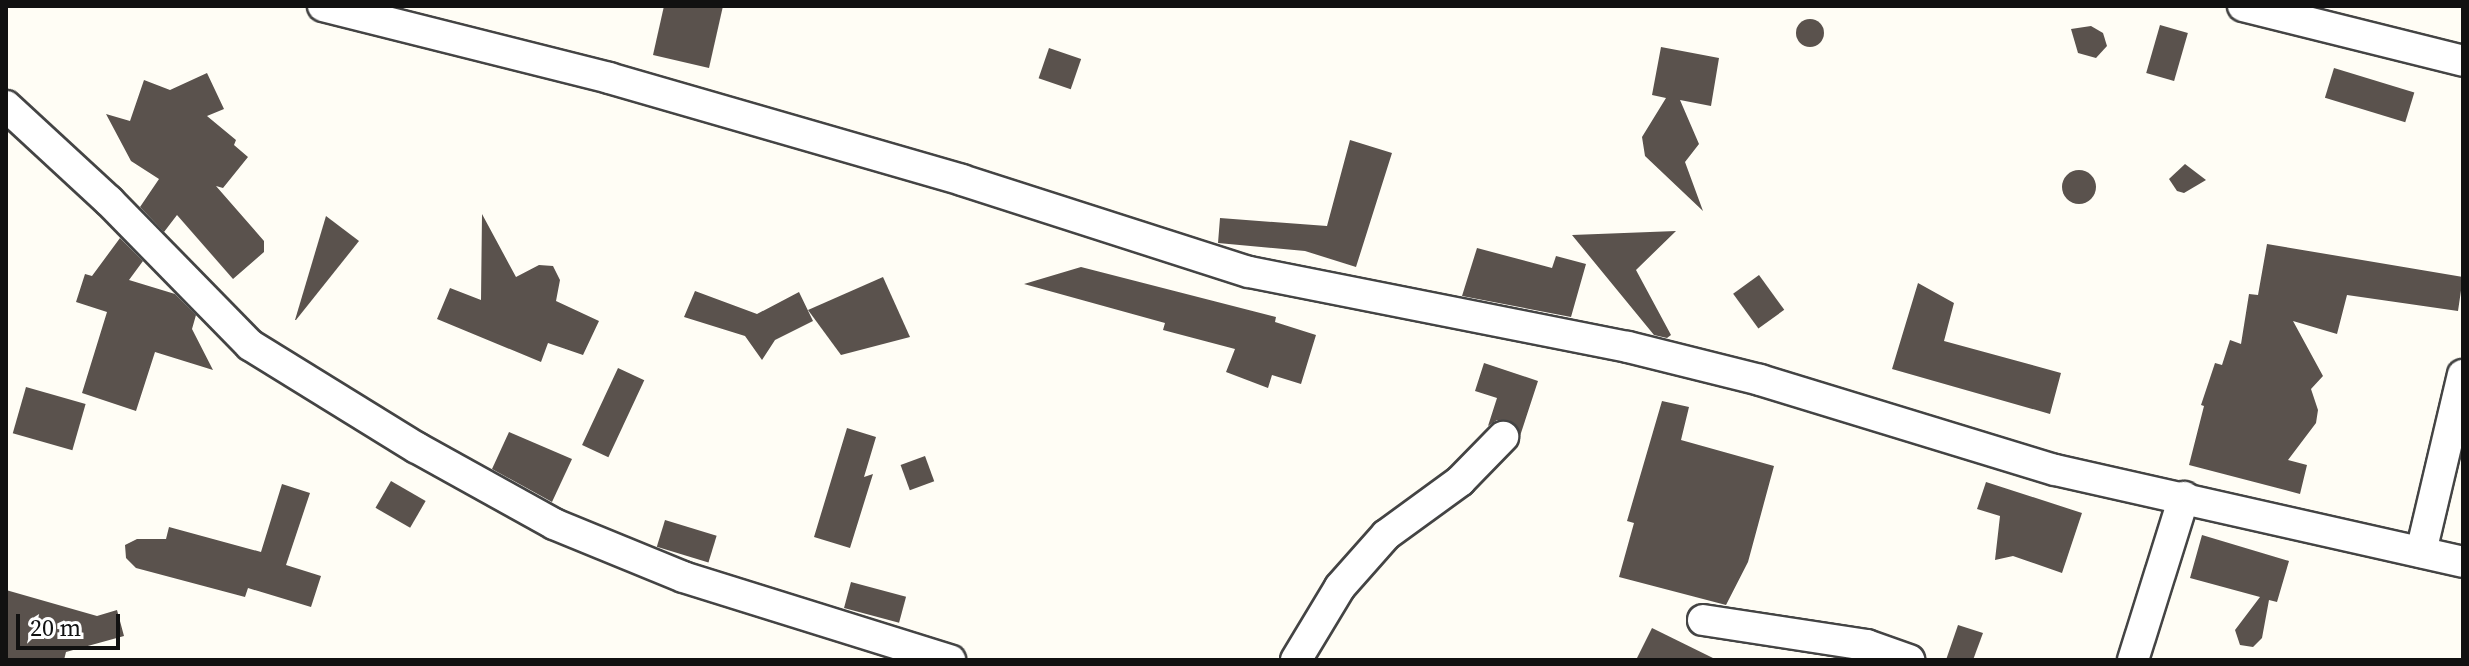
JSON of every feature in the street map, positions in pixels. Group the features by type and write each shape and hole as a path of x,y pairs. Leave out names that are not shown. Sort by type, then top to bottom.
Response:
{"street":[{"path":"323,6 624,83 962,180 1249,272 1628,347 1760,380 2055,470 2463,562"},
{"path":"2243,6 2463,61"},
{"path":"6,106 109,201 250,345 405,440 554,524 683,577 940,659"},
{"path":"2421,552 2463,375"},
{"path":"1296,660 1340,587 1386,535 1460,481 1503,437"},
{"path":"2133,660 2184,497"},
{"path":"1703,620 1867,645 1909,660"}],"building":[{"path":"664,6 723,6 709,68 653,55"},
{"path":"1810,19 1820,23 1824,33 1820,43 1810,47 1800,43 1796,33 1800,23"},
{"path":"2160,25 2188,33 2174,81 2146,73"},
{"path":"2091,26 2103,33 2107,46 2096,58 2078,53 2071,29"},
{"path":"1661,47 1719,58 1711,106 1680,100 1699,144 1685,162 1703,211 1645,156 1642,137 1666,98 1652,95"},
{"path":"1049,48 1081,59 1071,89 1039,78"},
{"path":"2334,68 2414,93 2405,122 2325,98"},
{"path":"207,73 224,109 207,116 236,140 234,145 248,157 223,188 216,186 264,241 264,252 233,279 177,215 164,232 140,207 159,179 131,161 106,114 130,121 144,80 170,90"},
{"path":"1350,140 1392,153 1356,267 1305,251 1218,243 1220,218 1327,226"},
{"path":"2185,164 2206,180 2184,193 2177,191 2169,179"},
{"path":"2079,170 2091,175 2096,187 2091,199 2079,204 2067,199 2062,187 2067,175"},
{"path":"482,214 516,277 539,265 553,266 560,280 556,301 599,321 583,355 548,343 541,362 437,319 450,288 481,300"},
{"path":"326,216 359,241 295,320"},
{"path":"1676,231 1636,270 1671,335 1667,338 1654,335 1572,235"},
{"path":"120,238 143,261 129,280 175,294 196,315 192,329 213,370 155,352 136,411 82,393 107,312 76,302 85,274 92,276"},
{"path":"2267,244 2463,277 2458,311 2347,295 2337,334 2293,321 2323,376 2311,389 2318,410 2316,423 2288,460 2307,465 2300,494 2189,465 2204,406 2201,405 2215,363 2222,365 2230,340 2241,344 2249,294 2258,295"},
{"path":"1477,248 1552,268 1556,256 1586,264 1571,317 1462,296"},
{"path":"1081,267 1276,317 1275,322 1316,335 1301,384 1272,375 1268,388 1226,372 1235,349 1163,330 1165,323 1024,284"},
{"path":"1759,275 1784,310 1758,329 1733,294"},
{"path":"883,277 910,337 841,355 808,310"},
{"path":"1918,283 1954,303 1944,341 2061,373 2050,414 1892,369"},
{"path":"695,291 757,314 799,292 813,321 775,340 762,360 745,336 684,317"},
{"path":"1484,363 1538,381 1520,436 1516,425 1508,420 1497,420 1488,426 1497,398 1475,391"},
{"path":"618,368 644,380 608,457 582,445"},
{"path":"26,387 86,404 72,450 13,433"},
{"path":"1662,401 1689,407 1681,440 1774,466 1748,562 1726,605 1619,577 1634,523 1627,521"},
{"path":"847,428 876,437 864,477 873,474 850,548 814,537"},
{"path":"509,432 572,459 552,502 492,469"},
{"path":"925,456 934,481 910,490 901,465"},
{"path":"391,481 426,501 410,528 376,508"},
{"path":"1986,482 2082,513 2062,573 2013,556 1995,560 2000,516 1977,509"},
{"path":"282,484 310,493 286,565 321,576 311,607 248,588 245,597 136,568 126,558 125,545 137,539 166,539 169,527 261,552"},
{"path":"665,520 717,536 708,563 657,547"},
{"path":"2202,535 2289,561 2277,602 2269,600 2262,638 2253,647 2240,645 2235,630 2260,597 2190,578"},
{"path":"851,582 906,597 899,623 844,608"},
{"path":"6,590 97,616 117,610 124,636 66,652 64,660 6,660"},
{"path":"1958,625 1983,633 1973,660 1946,660"},
{"path":"1652,628 1717,660 1636,660"}]}
